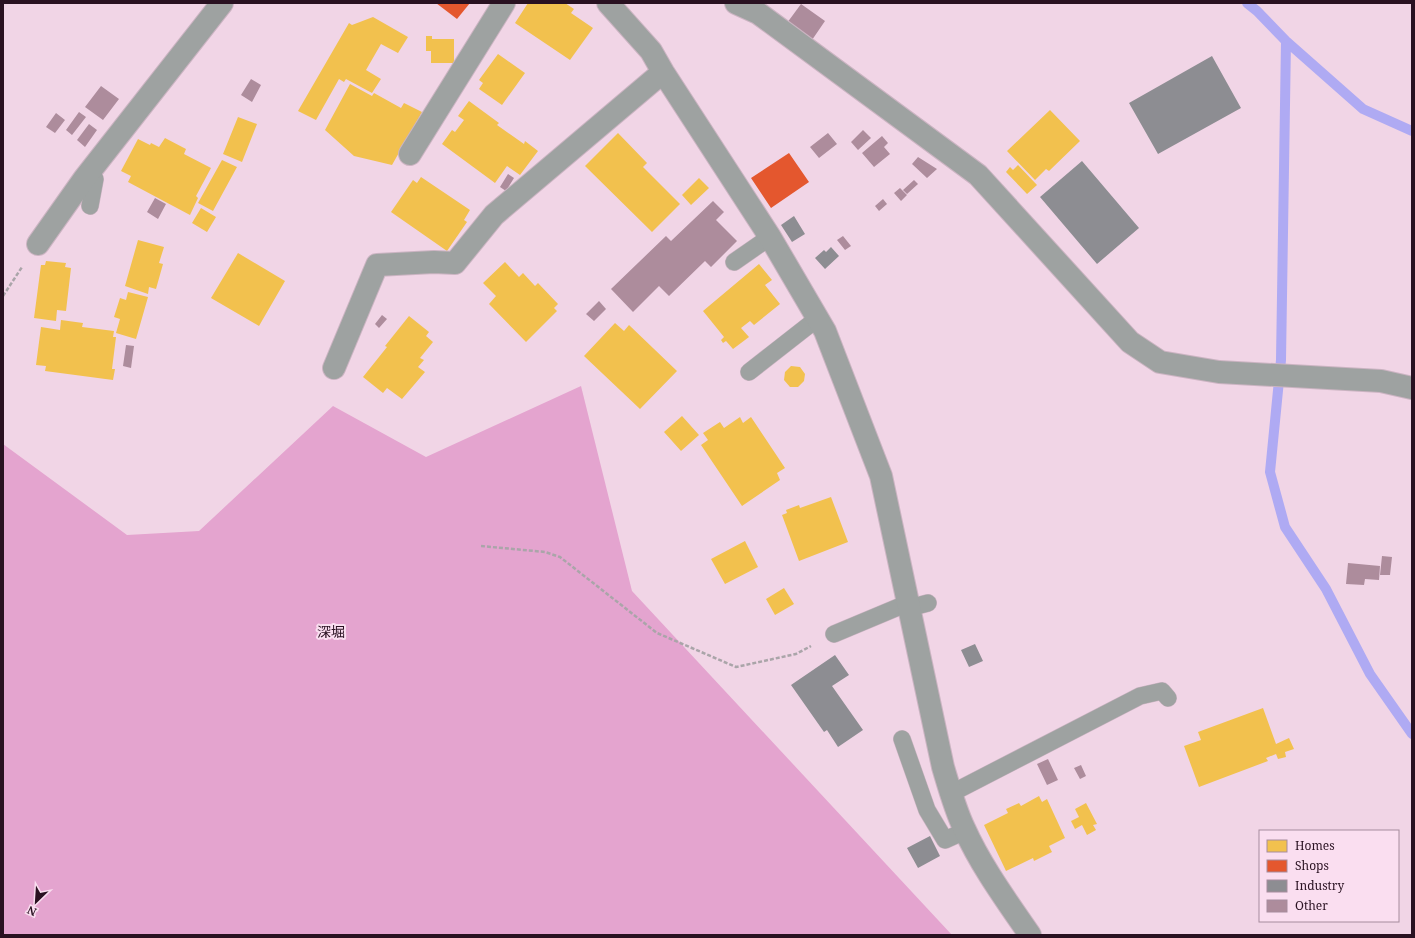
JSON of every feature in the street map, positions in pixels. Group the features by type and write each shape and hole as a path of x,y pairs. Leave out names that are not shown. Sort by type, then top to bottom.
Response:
{"street":[{"path":"38,244 90,172 222,3"},
{"path":"410,154 504,3"},
{"path":"736,3 758,13 978,175 1130,342 1160,362 1219,372 1381,381 1412,388"},
{"path":"618,4 651,51 663,72 770,236 825,331 881,476 915,604 943,767 965,831 988,874 1030,935"},
{"path":"334,368 377,265 434,262 454,263 494,215 663,72"}],"lane":[{"path":"90,172 95,179 90,206"},
{"path":"734,262 770,236"},
{"path":"749,372 818,318"},
{"path":"834,634 915,604"},
{"path":"952,793 1140,696 1162,691 1168,698"},
{"path":"902,739 927,810 945,840 965,831"}],"path":[{"path":"3,296 38,244"},
{"path":"481,546 545,552 560,557 657,633 736,667 796,654 834,634"}],"shaded area":[{"path":"581,386 632,591 952,935 3,935 3,444 127,535 199,531 333,406 426,457"}],"building: Homes":[{"path":"528,3 565,3 574,9 571,13 593,28 570,60 515,23"},
{"path":"373,17 408,37 398,53 381,44 366,70 381,79 372,93 346,79 344,82 339,79 316,120 298,111 349,23 352,25"},
{"path":"426,36 432,36 432,39 454,39 454,63 431,63 431,51 426,51"},
{"path":"498,54 525,73 502,105 479,89 483,83 479,80"},
{"path":"350,84 372,96 374,93 401,108 404,103 422,112 392,165 354,156 325,130"},
{"path":"469,101 499,123 497,125 524,144 525,141 538,151 520,175 507,166 495,183 442,144 452,130 455,132 464,120 458,116"},
{"path":"1050,110 1080,141 1049,171 1046,169 1035,180 1007,151"},
{"path":"238,117 257,124 242,162 223,154"},
{"path":"618,133 647,163 643,167 680,204 652,232 585,166"},
{"path":"165,138 186,149 184,154 211,168 196,196 198,198 190,215 128,182 131,176 121,171 138,139 150,145 151,143 159,147"},
{"path":"222,160 237,167 213,211 198,203"},
{"path":"1018,165 1037,185 1027,194 1006,172 1010,167 1013,170"},
{"path":"421,177 470,210 464,220 467,222 447,251 391,212 413,180 417,183"},
{"path":"699,178 709,188 691,205 682,195"},
{"path":"201,208 216,217 207,232 192,223"},
{"path":"138,240 164,247 159,263 163,264 156,289 149,287 148,294 125,286"},
{"path":"238,253 285,281 259,326 211,298"},
{"path":"46,261 66,263 65,267 71,268 66,311 57,310 56,321 34,318 41,265 45,265"},
{"path":"505,262 519,277 523,273 535,286 538,283 558,304 554,308 557,311 526,342 489,304 496,296 483,283"},
{"path":"759,264 772,280 765,285 780,304 754,325 750,321 741,328 749,337 733,349 726,341 723,343 721,340 724,337 703,311"},
{"path":"128,292 148,297 136,339 116,333 120,319 114,317 120,298 126,300"},
{"path":"409,316 429,332 426,336 433,342 420,358 424,360 418,367 425,372 402,399 387,388 383,393 363,377"},
{"path":"61,320 83,323 82,327 114,331 113,337 116,337 112,369 115,369 113,380 45,371 46,366 36,365 41,327 60,330"},
{"path":"615,323 624,331 629,325 677,371 640,409 584,356"},
{"path":"791,366 800,367 805,374 804,381 798,387 790,387 784,380 785,372"},
{"path":"682,416 699,435 681,451 664,432"},
{"path":"740,417 743,423 751,417 785,468 777,473 780,480 742,506 701,445 708,440 703,433 720,422 724,428"},
{"path":"831,497 848,542 799,561 782,515 787,513 786,510 799,505 800,508"},
{"path":"745,541 758,567 725,584 711,559"},
{"path":"784,588 794,604 775,615 766,599"},
{"path":"1263,708 1276,744 1289,738 1294,749 1285,752 1286,757 1278,759 1276,754 1266,758 1268,761 1199,787 1184,746 1201,740 1198,732"},
{"path":"1039,796 1042,802 1047,799 1065,838 1049,846 1052,852 1034,861 1033,858 1006,871 984,825 1008,813 1006,809 1019,803 1021,806"},
{"path":"1086,803 1097,824 1093,825 1096,830 1087,835 1082,825 1075,829 1071,821 1079,817 1075,809"}],"building: Shops":[{"path":"436,3 470,3 457,19"},
{"path":"789,153 809,182 771,208 751,178"}],"building: Industry":[{"path":"1212,56 1241,108 1158,154 1129,103"},
{"path":"1082,161 1139,228 1097,264 1040,197"},
{"path":"794,216 805,234 792,242 781,225"},
{"path":"831,247 839,256 825,269 815,258 824,250 826,252"},
{"path":"975,644 983,661 969,667 961,650"},
{"path":"835,655 849,675 832,686 863,730 838,747 827,730 824,732 791,685"},
{"path":"930,836 940,856 918,868 907,848"}],"building: Other":[{"path":"801,4 825,21 812,40 787,23"},
{"path":"251,79 261,85 252,102 241,95"},
{"path":"101,86 119,99 103,120 85,107"},
{"path":"79,112 86,117 72,135 66,130"},
{"path":"56,113 65,120 55,133 46,127"},
{"path":"89,124 97,130 85,147 77,140"},
{"path":"863,130 871,138 858,150 851,142"},
{"path":"828,133 837,144 819,158 810,147"},
{"path":"882,136 888,143 884,147 890,154 874,167 862,153"},
{"path":"918,157 937,169 927,178 912,164"},
{"path":"508,174 514,178 506,191 500,187"},
{"path":"914,180 918,184 907,194 903,190"},
{"path":"900,188 907,195 901,201 894,193"},
{"path":"155,198 166,204 158,219 147,212"},
{"path":"883,199 887,204 879,211 875,206"},
{"path":"713,201 724,212 716,220 737,241 711,267 705,261 669,296 659,286 633,312 611,289 666,236 671,241"},
{"path":"843,236 851,246 845,250 837,240"},
{"path":"599,301 606,309 594,321 586,314"},
{"path":"382,315 387,319 379,328 375,324"},
{"path":"126,345 134,346 131,368 123,366"},
{"path":"1382,556 1392,557 1390,575 1380,575"},
{"path":"1348,563 1380,566 1379,580 1365,579 1364,585 1346,584"},
{"path":"1048,759 1058,780 1047,785 1037,764"},
{"path":"1081,765 1086,776 1080,779 1074,768"}],"waterway":[{"path":"1247,3 1257,11 1286,41 1363,109 1412,131"},
{"path":"1286,41 1281,360 1270,472 1285,527 1326,589 1370,674 1412,734"}],"district":[{"name":"深堀","path":"331,631"}]}
